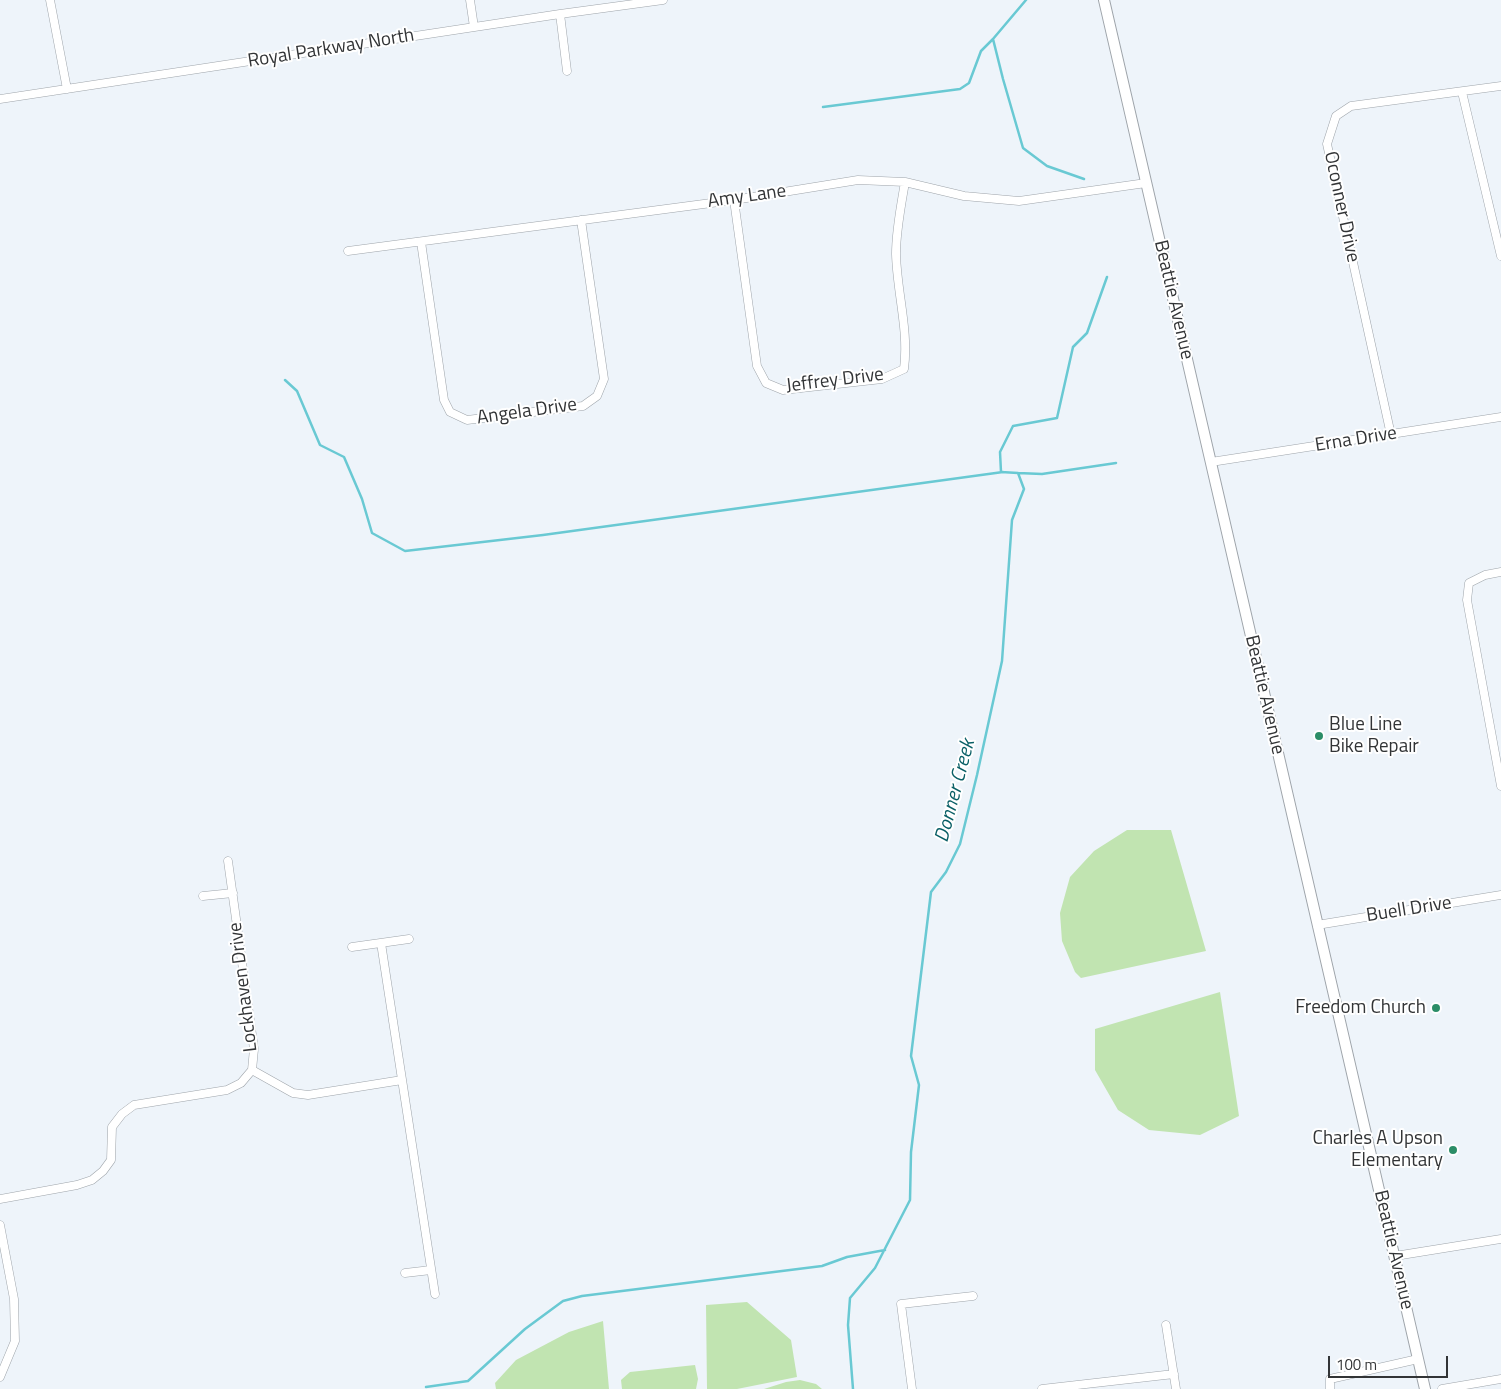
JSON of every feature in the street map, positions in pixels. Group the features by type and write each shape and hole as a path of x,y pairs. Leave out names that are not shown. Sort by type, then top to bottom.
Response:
{"street":[{"path":"50,0 67,89"},
{"path":"470,0 474,27"},
{"name":"Royal Parkway North","path":"0,99 663,0"},
{"name":"Beattie Avenue","path":"1104,0 1426,1389"},
{"path":"560,14 567,71"},
{"name":"Oconner Drive","path":"1392,435 1326,144 1336,116 1351,106 1501,86"},
{"path":"1462,92 1501,256"},
{"name":"Amy Lane","path":"348,251 734,200 858,180 905,182 964,196 1019,201 1146,183"},
{"name":"Jeffrey Drive","path":"734,200 757,366 766,383 783,390 882,379 904,369 906,350 896,254 905,182"},
{"name":"Angela Drive","path":"421,242 444,400 450,412 468,420 583,406 598,396 604,379 581,220"},
{"name":"Erna Drive","path":"1211,462 1501,417"},
{"path":"1501,572 1485,574 1469,584 1467,600 1501,786"},
{"name":"Lockhaven Drive","path":"0,1199 77,1185 92,1180 103,1171 111,1160 112,1127 122,1114 134,1105 227,1090 242,1083 252,1070 254,1049 228,861"},
{"path":"203,896 233,893"},
{"name":"Buell Drive","path":"1317,925 1501,895"},
{"path":"352,947 409,939"},
{"path":"381,943 435,1294"},
{"path":"252,1070 293,1093 308,1095 402,1080"},
{"path":"0,1225 14,1299 15,1341 0,1377"},
{"path":"1395,1256 1501,1239"},
{"path":"405,1273 431,1270"},
{"path":"912,1389 901,1304 973,1296"},
{"path":"1166,1325 1176,1389"},
{"path":"1330,1389 1330,1379 1418,1359"},
{"path":"1042,1389 1174,1374"},
{"path":"1442,1389 1501,1379"}],"green space":[{"path":"1127,830 1171,830 1206,951 1081,978 1075,972 1062,941 1060,913 1070,877 1094,851"},
{"path":"1220,992 1239,1116 1200,1135 1149,1130 1118,1110 1095,1070 1095,1029"},
{"path":"747,1302 791,1340 797,1377 737,1389 707,1389 706,1305"},
{"path":"603,1321 609,1389 496,1389 495,1383 516,1360 569,1332"},
{"path":"695,1365 698,1379 696,1389 622,1389 621,1380 630,1372"},
{"path":"800,1380 816,1384 822,1389 764,1389 786,1382"}],"waterway":[{"name":"Donner Creek","path":"1026,0 993,39 1023,148 1047,166 1084,179"},
{"path":"823,107 960,89 969,83 981,51 993,39"},
{"name":"Donner Creek","path":"853,1389 848,1325 850,1298 875,1268 910,1200 911,1152 919,1085 911,1056 931,892 946,872 960,844 1002,661 1012,520 1024,489 1018,473 1001,472 1000,452 1013,426 1057,418 1073,347 1087,333 1107,277"},
{"path":"285,380 297,391 320,445 344,457 362,499 372,533 405,551 543,535 1003,472"},
{"path":"1018,473 1042,474 1116,463"},
{"path":"426,1387 468,1381 525,1329 563,1301 582,1296 822,1266 847,1257 885,1250"}],"place":[{"name":"Blue Line Bike Repair","path":"1319,736"},
{"name":"Freedom Church","path":"1436,1008"},
{"name":"Charles A Upson Elementary","path":"1453,1150"}]}
